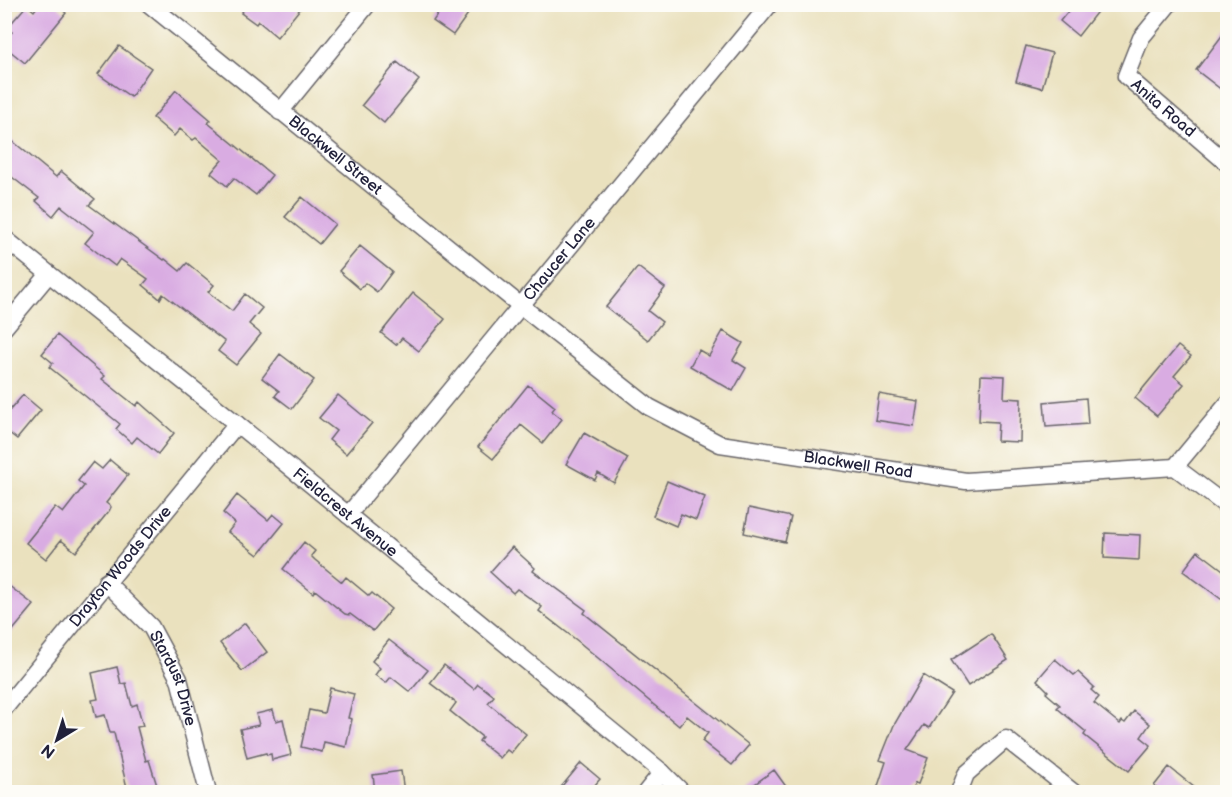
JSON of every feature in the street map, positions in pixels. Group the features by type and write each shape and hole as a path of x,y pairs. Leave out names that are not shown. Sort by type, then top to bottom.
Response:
{"street":[{"name":"Blackwell Street","path":"149,4 521,306"},
{"path":"280,112 368,4"},
{"name":"Chaucer Lane","path":"348,515 770,4"},
{"name":"Anita Road","path":"1169,4 1141,38 1126,76 1227,164"},
{"name":"Fieldcrest Avenue","path":"4,238 237,424 662,772 682,792"},
{"path":"4,328 49,274"},
{"name":"Blackwell Road","path":"521,306 649,407 720,444 966,481 1175,467"},
{"path":"1227,403 1175,467 1227,507"},
{"name":"Drayton Woods Drive","path":"4,709 237,424"},
{"name":"Stardust Drive","path":"106,582 151,627 180,679 208,792"},
{"path":"959,792 966,774 1006,739 1073,792"},
{"path":"646,792 662,772"}],"building":[{"path":"39,4 56,4 66,13 25,63 4,46 4,40 12,32 7,28 27,5 34,11"},
{"path":"248,4 304,4 277,37 258,21 256,24 241,13"},
{"path":"445,4 475,4 453,35 433,21"},
{"path":"1074,4 1103,4 1078,36 1060,21"},
{"path":"1227,29 1227,94 1196,70"},
{"path":"119,46 151,68 131,97 98,74"},
{"path":"1026,46 1052,53 1042,88 1016,81"},
{"path":"397,62 419,80 384,123 362,105"},
{"path":"176,90 211,120 208,123 272,175 256,195 234,178 227,186 211,173 222,160 196,138 193,140 180,129 174,136 153,118"},
{"path":"4,134 56,177 61,171 95,199 89,205 164,260 180,271 187,263 214,285 208,292 232,311 245,294 262,308 249,324 261,334 236,365 218,351 225,342 163,294 160,299 143,285 148,279 120,259 115,266 85,243 94,232 61,206 53,216 36,201 39,198 4,171"},
{"path":"302,197 335,224 319,244 285,217"},
{"path":"360,246 392,272 377,292 365,283 360,289 339,271"},
{"path":"638,267 665,288 648,311 662,322 648,340 606,307"},
{"path":"413,293 445,319 419,351 402,338 396,345 381,333"},
{"path":"723,331 743,343 733,360 746,368 733,391 690,366 699,350 709,356"},
{"path":"57,335 105,376 102,379 136,406 139,402 174,433 158,454 137,437 132,443 116,429 120,424 49,367 53,363 42,354"},
{"path":"1178,346 1191,356 1174,376 1184,384 1157,416 1135,398"},
{"path":"280,354 314,380 292,409 275,396 279,391 262,378"},
{"path":"981,375 1005,376 1004,398 1021,399 1020,442 997,441 998,422 979,421"},
{"path":"528,385 555,407 552,411 562,419 543,443 521,425 493,459 478,447"},
{"path":"879,394 918,401 914,426 875,420"},
{"path":"23,395 41,410 17,439 4,429 4,417"},
{"path":"338,395 372,423 346,454 329,440 336,431 319,418"},
{"path":"1086,398 1088,424 1046,427 1044,402"},
{"path":"584,433 628,458 614,483 598,473 595,480 566,464"},
{"path":"110,460 128,475 106,503 111,507 109,511 76,552 61,540 46,559 26,543 55,507 63,513 84,486 78,481 93,462 102,469"},
{"path":"667,481 705,497 696,520 681,514 676,526 653,516"},
{"path":"237,495 268,520 273,514 284,523 258,555 228,532 235,523 223,513"},
{"path":"749,508 791,517 785,542 744,533"},
{"path":"1105,533 1140,535 1139,560 1104,558"},
{"path":"304,542 315,551 311,556 342,582 346,577 369,596 372,593 391,609 373,631 350,614 345,614 315,590 313,593 283,569"},
{"path":"512,547 535,568 533,571 586,610 584,613 749,745 732,765 702,741 708,733 687,716 679,726 539,611 542,607 517,589 513,593 490,572"},
{"path":"1198,551 1227,573 1227,591 1221,599 1183,571"},
{"path":"4,582 34,605 4,641"},
{"path":"245,623 267,652 242,671 220,643"},
{"path":"991,634 1008,660 968,686 951,660"},
{"path":"389,640 428,670 410,692 391,677 386,683 375,675 380,668 372,661"},
{"path":"1055,659 1074,675 1078,672 1094,687 1091,690 1099,697 1094,703 1120,724 1122,721 1125,723 1134,711 1150,724 1141,737 1151,745 1129,771 1084,735 1086,732 1057,708 1060,705 1046,693 1048,691 1037,680"},
{"path":"444,665 474,689 478,684 494,696 488,703 526,734 511,753 507,750 500,758 479,741 482,737 450,711 456,703 430,683"},
{"path":"117,667 121,684 126,683 132,706 137,704 143,726 137,727 146,761 149,760 159,792 128,792 114,733 110,733 105,715 96,717 92,700 98,699 92,673"},
{"path":"923,675 952,693 929,728 924,725 907,750 928,758 918,784 915,783 911,792 876,792 886,762 880,760 894,725"},
{"path":"330,688 354,694 348,718 352,719 346,747 324,742 322,752 301,747 309,710 324,713"},
{"path":"273,710 276,721 283,719 291,755 272,760 271,754 266,753 247,758 240,729 259,725 256,714"},
{"path":"581,763 600,779 589,792 557,792"},
{"path":"1169,767 1200,792 1161,792 1154,786"},
{"path":"774,770 790,792 744,792"},
{"path":"401,771 404,792 375,792 373,775"}]}
